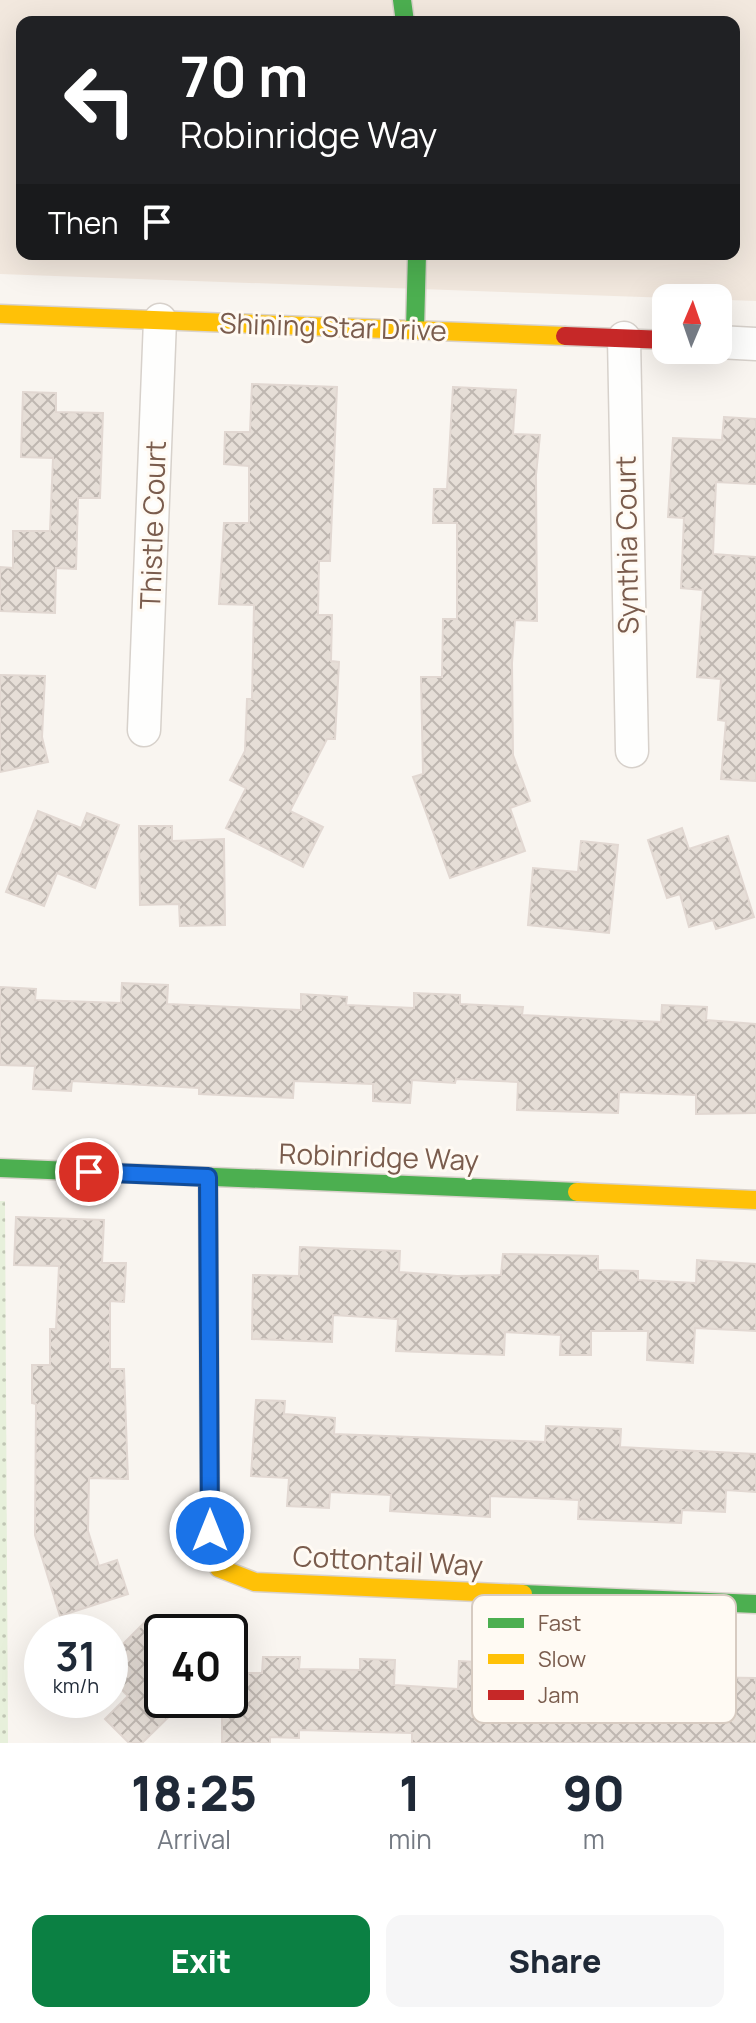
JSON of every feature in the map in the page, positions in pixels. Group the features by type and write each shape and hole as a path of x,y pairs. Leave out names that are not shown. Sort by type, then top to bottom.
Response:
{"street":[{"path":"415,329 417,260"},
{"name":"Shining Star Drive","path":"0,314 652,339"},
{"name":"Thistle Court","path":"144,730 160,320"},
{"name":"Synthia Court","path":"624,338 632,751"},
{"path":"732,343 756,344"},
{"name":"Robinridge Way","path":"0,1168 756,1200"},
{"name":"Cottontail Way","path":"208,1177 210,1531 219,1568 255,1582 551,1595"},
{"name":"Cottontail Way","path":"736,1603 756,1604"}],"shaded area":[{"path":"0,0 756,0 756,301 732,300 732,284 652,284 652,297 0,274"}],"green space":[{"path":"0,1201 5,1201 8,1743 0,1743"}],"building":[{"path":"252,384 337,387 330,561 319,561 318,615 332,615 331,661 339,662 335,739 327,739 290,811 323,827 303,867 226,828 246,788 230,780 245,751 247,699 252,699 254,605 219,604 224,523 249,523 249,466 224,464 225,432 250,432"},
{"path":"453,387 516,390 513,434 540,435 536,475 537,621 515,620 512,663 513,755 530,801 510,808 525,851 450,878 413,777 423,774 421,677 442,677 443,619 457,619 457,523 433,523 434,489 447,489"},
{"path":"23,392 56,393 56,412 103,413 100,498 78,498 76,569 56,568 55,613 0,611 0,567 13,568 13,531 50,531 53,458 21,457"},
{"path":"724,417 756,419 756,484 716,482 713,554 756,557 756,781 721,779 726,721 718,720 721,679 697,677 703,590 681,588 684,518 668,517 673,438 722,440"},
{"path":"0,675 45,676 42,737 48,762 0,772"},
{"path":"38,811 81,828 87,813 119,825 95,888 57,873 44,906 6,892"},
{"path":"139,826 172,826 172,841 224,839 225,925 180,926 179,904 140,905"},
{"path":"682,828 689,849 728,836 754,917 716,929 713,920 689,927 680,894 667,898 648,840"},
{"path":"581,841 618,845 609,933 528,925 533,868 578,872"},
{"path":"122,983 168,985 167,1004 301,1010 301,994 347,997 346,1005 414,1008 414,993 460,995 460,1004 523,1007 522,1015 661,1022 662,1005 707,1007 706,1020 756,1024 756,1113 696,1114 696,1095 619,1092 618,1113 517,1110 518,1082 456,1079 455,1083 412,1080 410,1103 373,1101 373,1084 294,1081 293,1098 199,1094 199,1088 72,1081 71,1091 33,1089 35,1066 0,1065 0,987 36,989 35,1000 121,1003"},
{"path":"16,1217 104,1220 102,1263 126,1263 124,1302 110,1301 110,1369 124,1369 128,1479 89,1478 88,1531 99,1566 117,1560 128,1594 66,1614 59,1614 35,1535 36,1404 32,1403 32,1365 50,1365 50,1329 56,1329 59,1266 14,1265"},
{"path":"300,1247 400,1251 399,1272 457,1276 501,1275 503,1254 598,1256 598,1270 638,1271 638,1280 696,1283 697,1260 756,1264 756,1331 695,1328 693,1363 647,1360 648,1331 591,1331 591,1355 560,1355 561,1335 505,1332 504,1355 396,1351 398,1319 333,1315 332,1342 252,1339 253,1275 299,1276"},
{"path":"256,1400 285,1401 284,1414 335,1418 334,1434 545,1442 546,1426 621,1429 620,1447 756,1454 756,1492 726,1490 725,1512 682,1510 681,1523 578,1519 579,1500 490,1496 490,1517 390,1511 391,1495 330,1492 329,1508 287,1506 289,1478 251,1476"},
{"path":"144,1623 144,1718 168,1718 142,1743 129,1743 105,1719 128,1718 128,1639"},
{"path":"263,1657 300,1657 299,1669 360,1670 360,1659 395,1660 394,1685 458,1689 459,1661 472,1662 472,1723 736,1723 736,1678 756,1678 756,1743 412,1743 412,1733 299,1730 299,1738 270,1737 270,1743 222,1743 222,1718 248,1718 248,1673 262,1673"}],"traffic: fast":[{"path":"402,0 404,16"},
{"path":"415,329 417,260"},
{"path":"0,1168 577,1192"},
{"path":"523,1594 546,1595"},
{"path":"736,1603 756,1604"}],"traffic: slow":[{"path":"0,314 565,336"},
{"path":"208,1177 210,1531 219,1568 255,1582 523,1594"},
{"path":"577,1192 756,1200"}],"traffic: jam":[{"path":"565,336 652,339"}],"route":[{"path":"89,1172 208,1177 210,1531"}]}
